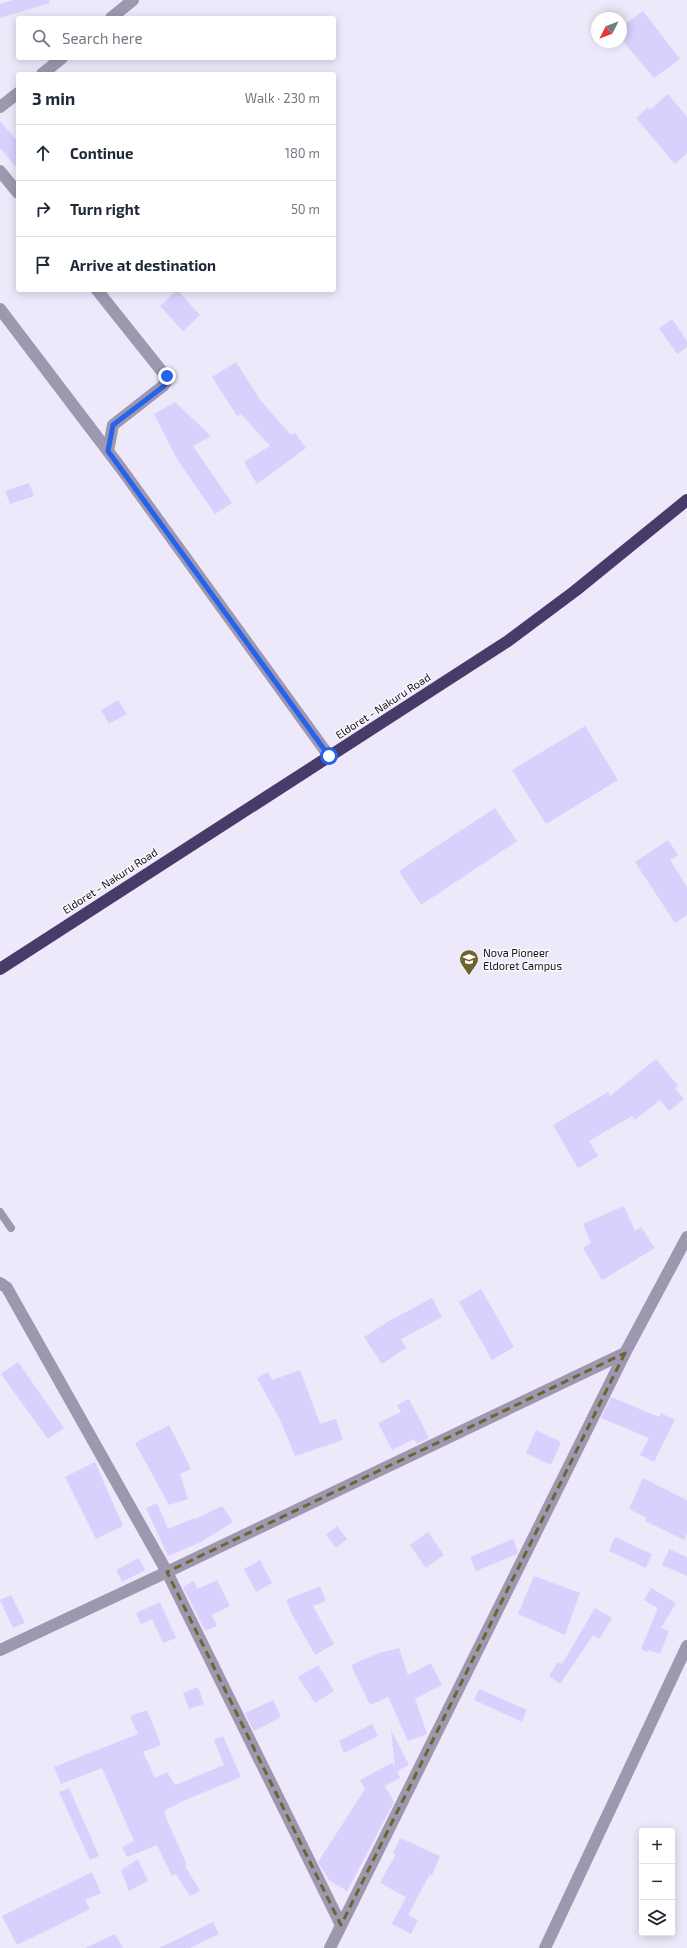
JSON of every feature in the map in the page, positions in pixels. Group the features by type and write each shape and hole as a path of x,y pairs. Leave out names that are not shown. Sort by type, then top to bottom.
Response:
{"highway":[{"name":"Eldoret - Nakuru Road","path":"0,969 508,641 575,591 687,500"}],"street":[{"path":"113,16 133,0"},
{"path":"44,72 60,60"},
{"path":"0,108 16,95"},
{"path":"0,171 16,191"},
{"path":"99,292 168,379 164,386 113,425 108,451"},
{"path":"0,309 108,451 329,756"},
{"path":"330,1948 626,1353 687,1237"},
{"path":"0,1283 7,1288 167,1572 341,1925"},
{"path":"0,1650 626,1353"},
{"path":"545,1948 687,1646"}],"lane":[{"path":"0,1212 11,1228"}],"highlighted area":[{"path":"625,1353 341,1925 167,1572"}],"building":[{"path":"13,0 49,0 50,3 0,18 0,4"},
{"path":"643,11 680,59 654,78 627,46 627,23"},
{"path":"668,94 687,117 687,153 675,164 636,118 648,107 650,110"},
{"path":"0,121 16,140 16,167 0,148"},
{"path":"175,292 179,292 200,315 183,331 160,306"},
{"path":"672,319 687,341 687,347 677,354 659,328"},
{"path":"236,362 261,401 291,435 295,433 306,448 257,484 244,462 270,446 241,414 237,416 212,377"},
{"path":"175,402 211,436 193,446 232,503 215,514 177,459 154,414"},
{"path":"29,483 34,496 10,504 5,491"},
{"path":"118,700 127,714 109,724 101,710"},
{"path":"585,726 618,780 546,824 512,770"},
{"path":"495,808 517,841 421,905 399,871"},
{"path":"668,840 678,855 670,860 687,887 687,915 675,923 635,862"},
{"path":"656,1059 678,1086 675,1088 684,1099 669,1111 660,1100 635,1120 632,1116 589,1141 598,1156 578,1168 553,1125 608,1092 610,1096"},
{"path":"624,1206 635,1231 641,1227 655,1248 602,1280 583,1248 591,1243 583,1224"},
{"path":"481,1289 514,1347 492,1360 459,1302"},
{"path":"432,1298 442,1317 401,1339 406,1348 382,1364 364,1337 389,1321"},
{"path":"18,1362 64,1428 48,1439 1,1374"},
{"path":"300,1370 320,1424 336,1419 343,1440 295,1456 281,1422 257,1378 268,1372 272,1380"},
{"path":"611,1397 659,1417 661,1413 675,1420 654,1462 640,1455 649,1438 601,1418"},
{"path":"409,1399 429,1438 417,1444 414,1439 392,1450 378,1423 401,1412 397,1405"},
{"path":"169,1425 191,1469 180,1474 188,1499 169,1505 135,1443"},
{"path":"536,1430 561,1442 551,1465 526,1453"},
{"path":"95,1462 123,1526 96,1539 65,1477"},
{"path":"643,1478 687,1500 687,1534 684,1540 645,1521 647,1518 629,1509"},
{"path":"157,1503 168,1529 194,1518 195,1519 222,1506 233,1522 199,1543 168,1556 146,1508"},
{"path":"337,1526 347,1539 336,1548 326,1535"},
{"path":"428,1532 444,1555 426,1568 410,1545"},
{"path":"615,1537 652,1554 646,1568 609,1551"},
{"path":"513,1539 518,1552 517,1554 476,1571 470,1557"},
{"path":"669,1549 687,1557 687,1576 662,1565"},
{"path":"139,1558 145,1570 122,1582 116,1570"},
{"path":"260,1560 272,1583 256,1592 244,1569"},
{"path":"534,1576 580,1593 565,1635 518,1614"},
{"path":"217,1580 230,1606 212,1615 217,1626 205,1631 183,1587 194,1581 197,1589"},
{"path":"320,1586 326,1601 313,1606 334,1644 315,1655 292,1614 286,1600"},
{"path":"651,1588 676,1603 661,1628 669,1631 660,1654 649,1650 647,1652 641,1649 658,1608 644,1600"},
{"path":"11,1595 25,1623 13,1628 0,1600"},
{"path":"160,1602 176,1638 163,1643 152,1619 141,1624 136,1613"},
{"path":"595,1608 612,1618 599,1639 593,1635 560,1684 549,1676 558,1662 562,1664"},
{"path":"399,1648 408,1675 431,1663 442,1685 415,1699 427,1734 408,1741 388,1697 370,1705 351,1665 379,1653"},
{"path":"318,1665 334,1691 315,1703 298,1677"},
{"path":"198,1687 204,1704 189,1709 183,1693"},
{"path":"479,1689 527,1710 522,1722 474,1700"},
{"path":"273,1700 281,1717 254,1731 245,1713"},
{"path":"147,1710 161,1745 143,1752 155,1778 167,1772 175,1785 224,1765 214,1740 223,1736 241,1777 165,1810 166,1812 164,1813 187,1865 185,1866 200,1891 190,1896 176,1874 172,1876 157,1845 127,1857 122,1847 134,1841 102,1768 61,1784 54,1767 138,1734 130,1716"},
{"path":"372,1724 378,1736 344,1753 339,1741"},
{"path":"391,1730 409,1765 397,1771 400,1778 385,1786 394,1802 347,1891 329,1880 318,1862 365,1789 360,1780 392,1763 395,1767"},
{"path":"69,1788 99,1856 90,1860 59,1792"},
{"path":"400,1838 440,1856 432,1875 430,1874 408,1915 418,1920 411,1934 392,1924 406,1897 380,1883 396,1854 393,1853"},
{"path":"138,1859 148,1881 129,1891 121,1870"},
{"path":"92,1872 101,1893 85,1900 90,1909 17,1945 2,1916"},
{"path":"213,1922 219,1934 190,1948 159,1948"},
{"path":"115,1934 123,1948 85,1948"}],"place":[{"name":"Nova Pioneer Eldoret Campus","path":"469,976"}],"route":[{"path":"167,376 168,381 164,386 113,425 108,451 329,756"}]}
